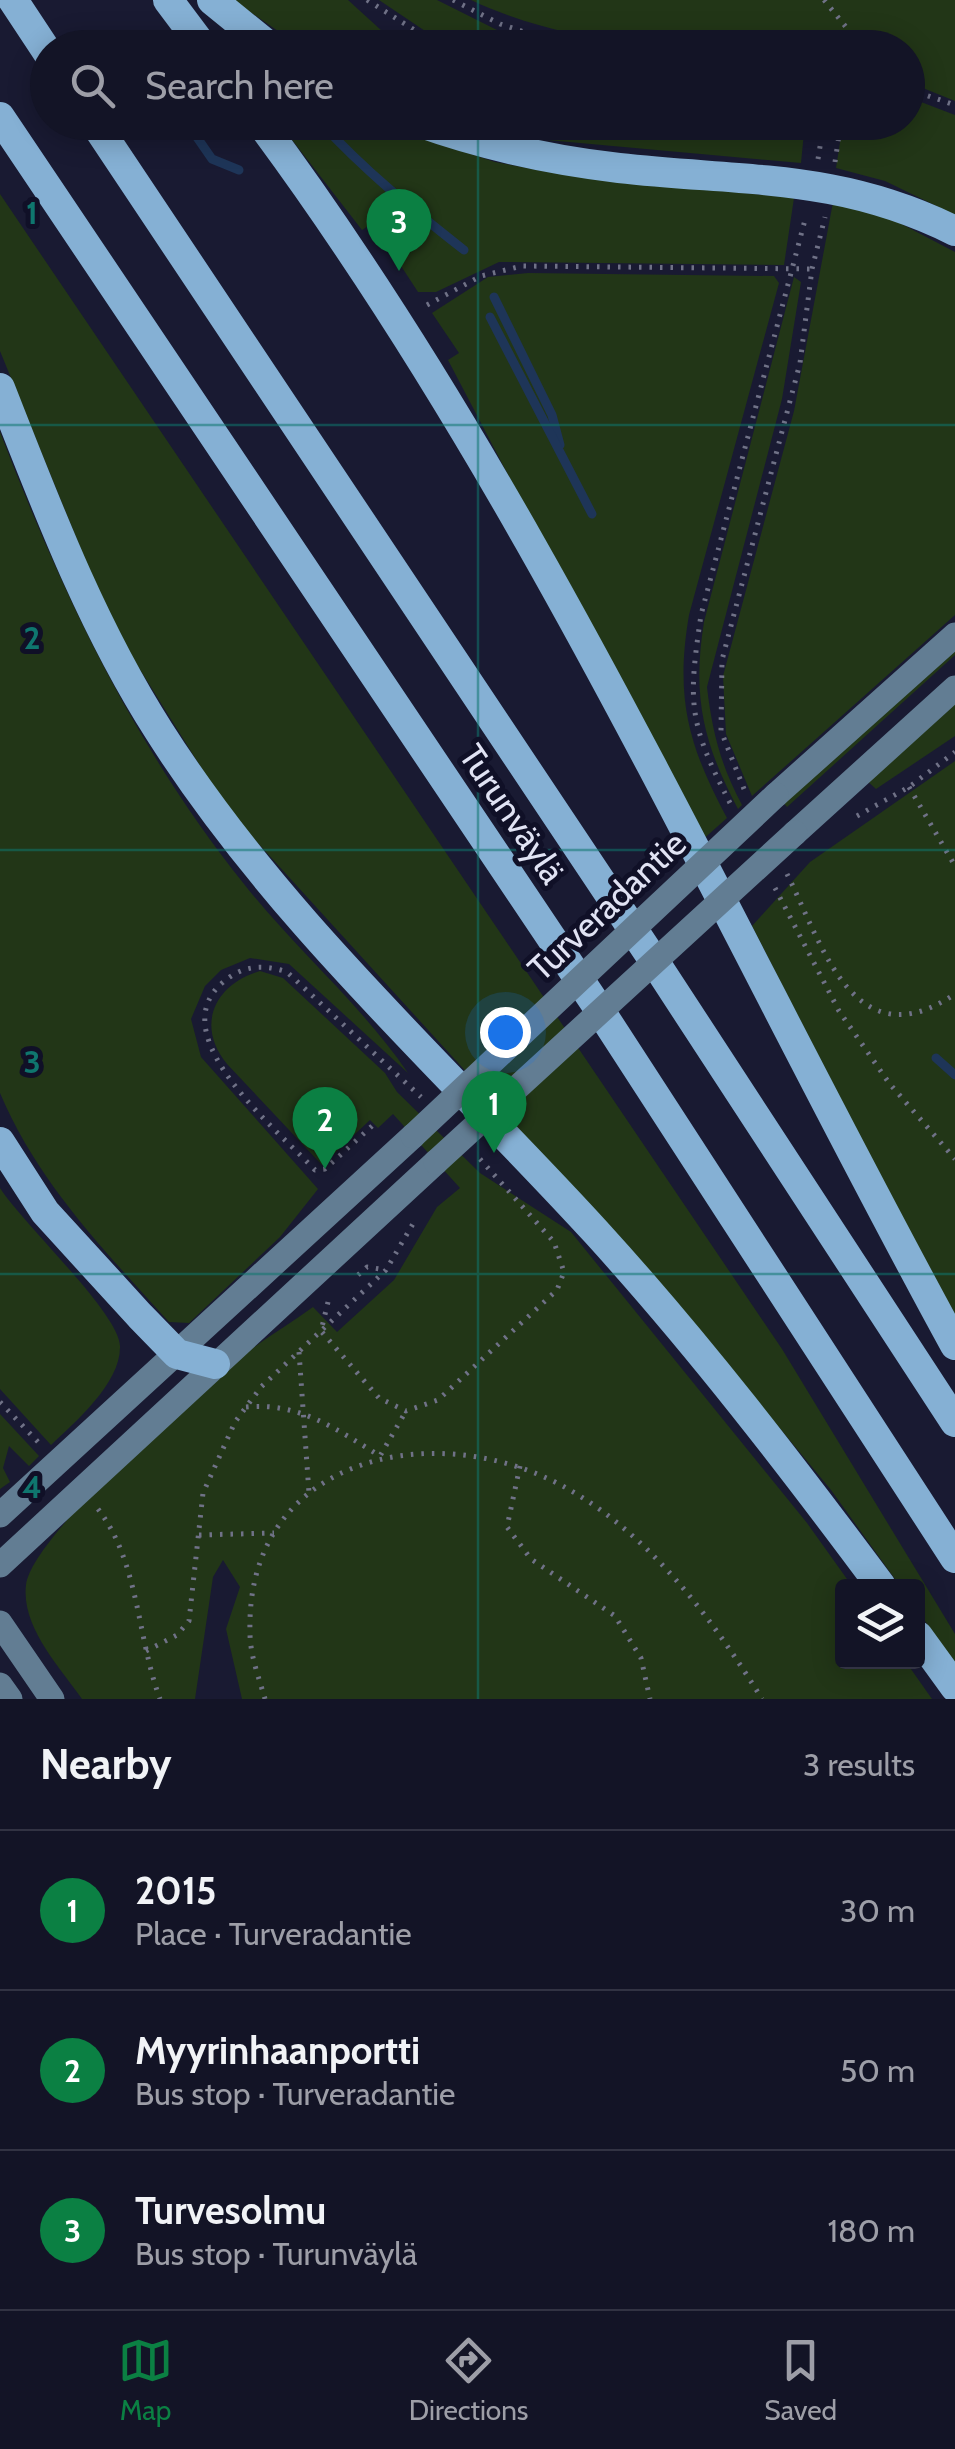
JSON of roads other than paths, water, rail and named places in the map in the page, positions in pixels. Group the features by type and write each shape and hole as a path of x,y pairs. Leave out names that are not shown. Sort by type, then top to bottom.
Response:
{"highway":[{"path":"13,0 33,30"},
{"path":"168,0 190,30"},
{"path":"212,0 249,30"},
{"name":"Turunväylä","path":"0,118 595,1003 955,1558"},
{"name":"Turunväylä","path":"106,140 658,966 955,1422"},
{"path":"273,140 347,239 483,463 955,1345"},
{"path":"468,140 546,158 848,190 910,209 955,231"},
{"path":"0,388 99,624 157,729 214,813 274,892 597,1234 684,1334 875,1579"},
{"path":"0,1142 45,1212 177,1354 215,1364"},
{"path":"925,1646 955,1687"}],"main road":[{"name":"Turveradantie","path":"0,1515 413,1136 776,795 955,636"},
{"name":"Turveradantie","path":"0,1565 955,688"},
{"path":"0,1623 52,1699"},
{"path":"0,1685 10,1699"}],"waterway":[{"path":"199,140 212,159 239,170"},
{"path":"337,140 389,189 464,250"},
{"path":"494,297 552,415 560,445"},
{"path":"490,317 592,514"},
{"path":"936,1058 955,1075"}],"place":[{"name":"Turvesolmu","path":"399,271"},
{"name":"2015","path":"494,1153"},
{"name":"Myyrinhaanportti","path":"325,1169"}]}
